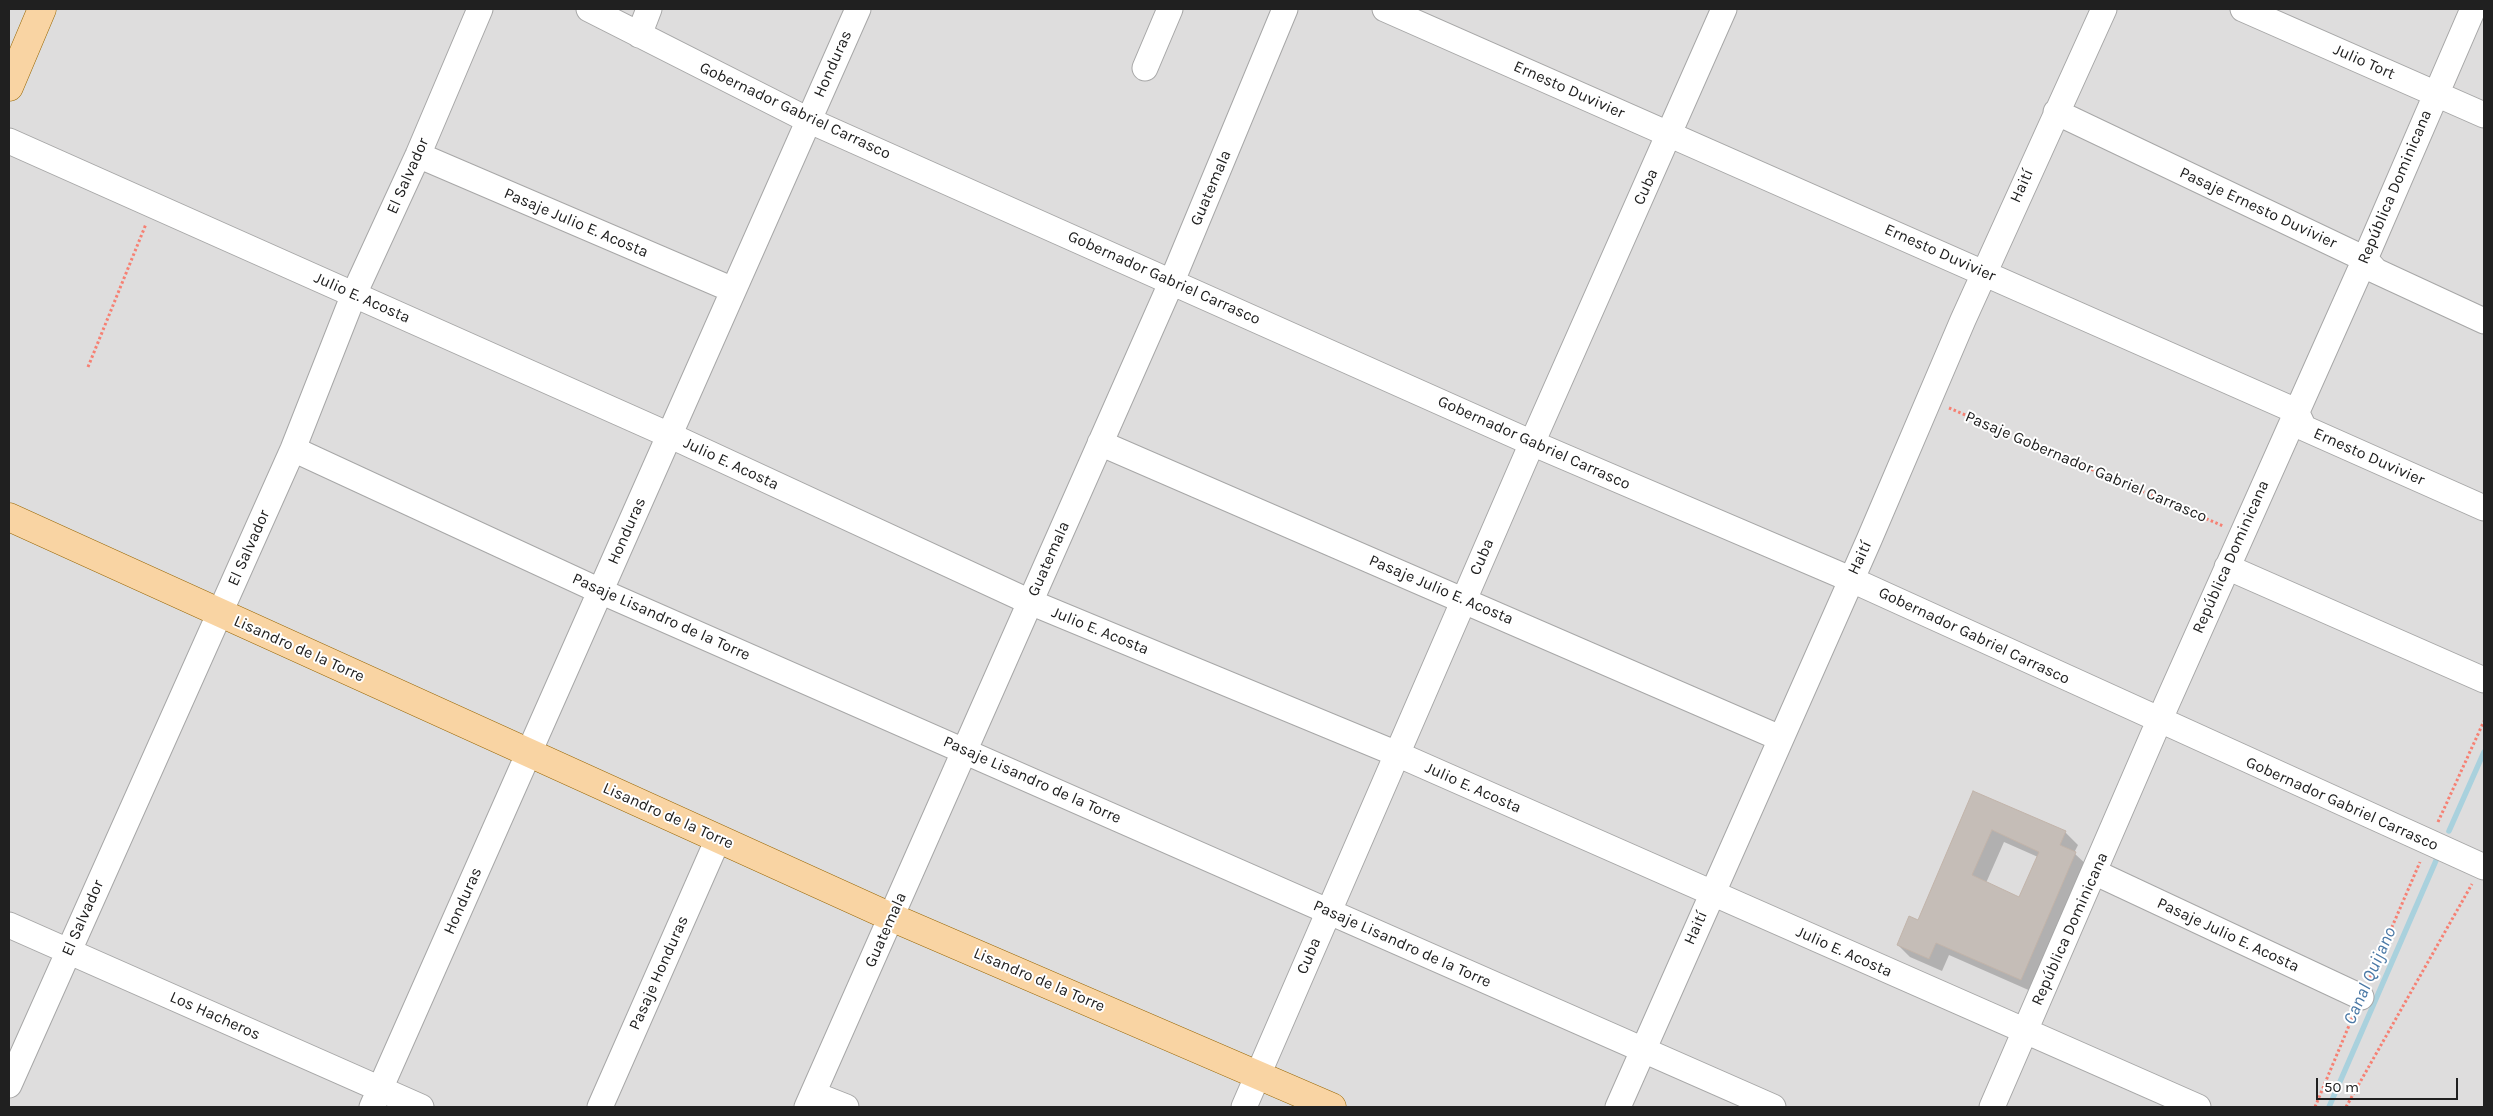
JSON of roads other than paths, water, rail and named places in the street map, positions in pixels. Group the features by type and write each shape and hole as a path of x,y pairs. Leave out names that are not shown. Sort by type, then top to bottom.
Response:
{"main road":[{"path":"9,87 42,9"},
{"name":"Lisandro de la Torre","path":"9,517 891,917 1332,1107"}],"street":[{"name":"El Salvador","path":"9,1085 293,449 354,294 418,155 480,9"},
{"name":"Gobernador Gabriel Carrasco","path":"589,9 808,120 1532,443 1850,579 2158,721 2483,866"},
{"path":"639,35 649,9"},
{"name":"Honduras","path":"376,1098 858,9"},
{"path":"1145,68 1170,9"},
{"name":"Guatemala","path":"810,1100 1172,281 1285,9"},
{"name":"Ernesto Duvivier","path":"1385,9 2296,411 2304,428 2484,508"},
{"name":"Cuba","path":"1244,1107 1532,443 1724,9"},
{"name":"Haití","path":"1618,1107 1984,272 2104,9"},
{"name":"Julio Tort","path":"2243,9 2484,115"},
{"name":"República Dominicana","path":"1992,1107 2158,721 2365,259 2435,93 2473,9"},
{"name":"Pasaje Ernesto Duvivier","path":"2056,112 2365,259 2376,271 2484,321"},
{"name":"Julio E. Acosta","path":"9,141 153,207 354,294 669,435 1030,602 1397,754 2198,1107"},
{"name":"Pasaje Julio E. Acosta","path":"418,155 733,290"},
{"name":"Pasaje Julio E. Acosta","path":"1100,443 1780,738"},
{"name":"Pasaje Lisandro de la Torre","path":"293,449 600,591 1773,1107"},
{"path":"2227,567 2484,680"},
{"name":"Pasaje Honduras","path":"600,1107 718,839"},
{"name":"Pasaje Julio E. Acosta","path":"2094,872 2362,997"},
{"name":"Los Hacheros","path":"9,925 376,1098 421,1107"},
{"path":"810,1100 846,1107"}],"waterway":[{"name":"Canal Quijano","path":"2449,831 2484,752"},
{"name":"Canal Quijano","path":"2329,1107 2438,856"}]}
